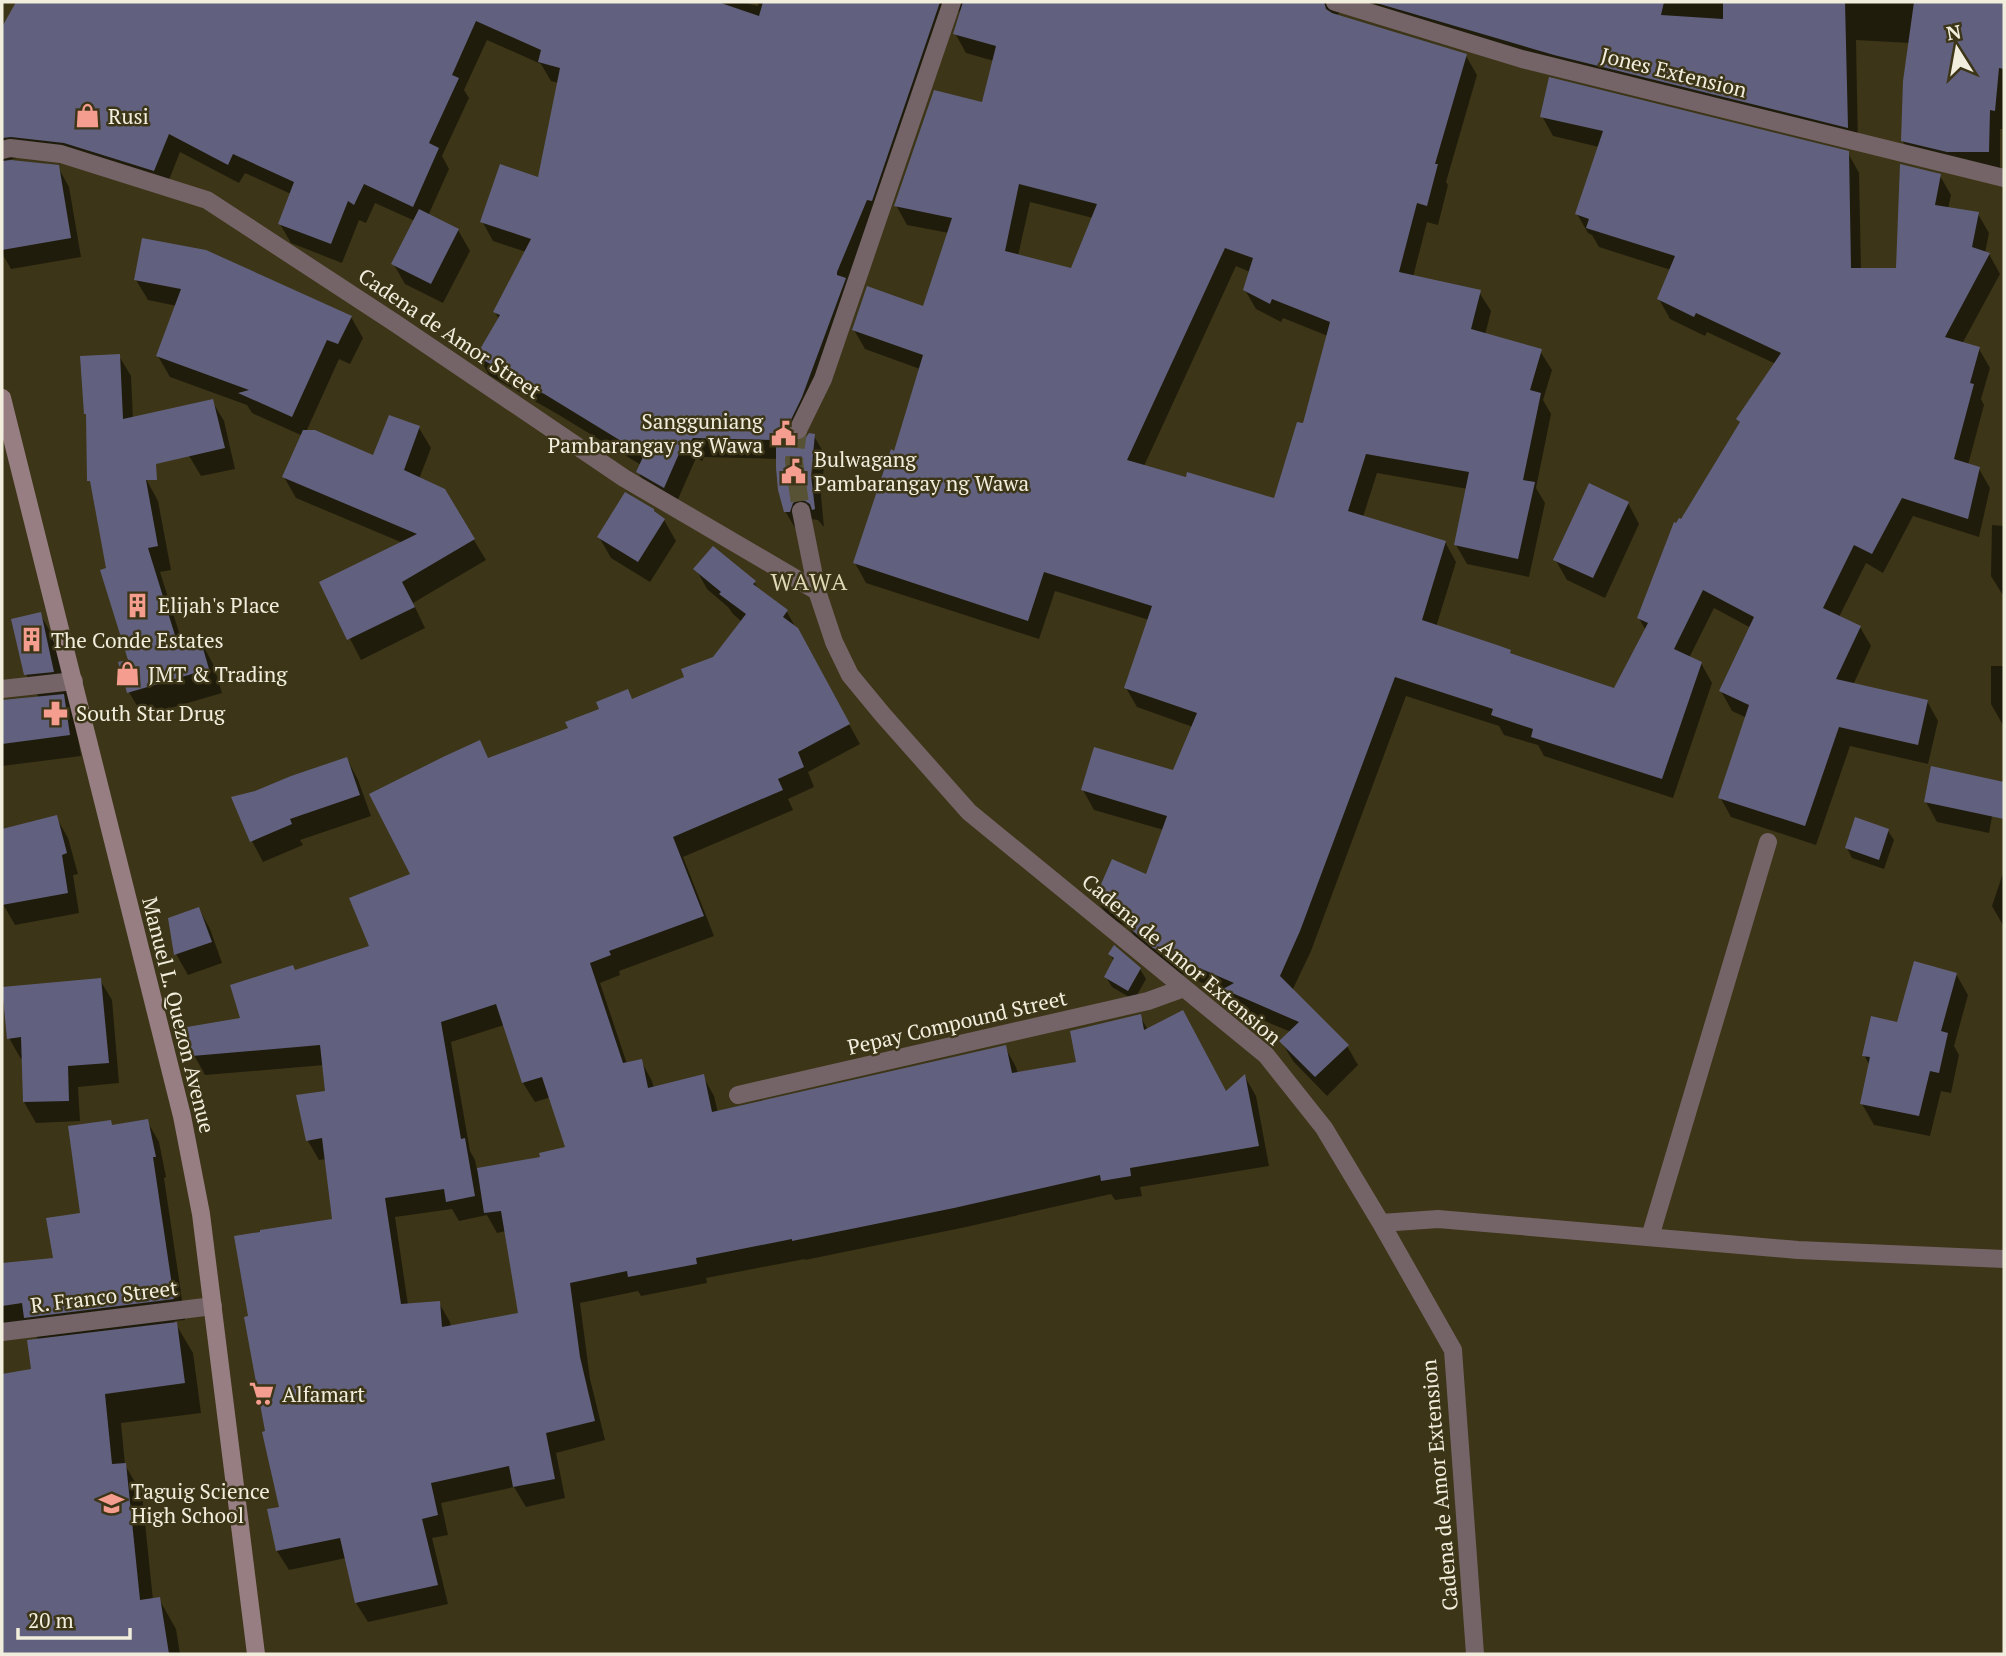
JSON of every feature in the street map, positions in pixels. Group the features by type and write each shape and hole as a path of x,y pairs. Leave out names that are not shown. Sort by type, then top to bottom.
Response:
{"main road":[{"name":"Manuel L. Quezon Avenue","path":"2,398 182,1116 201,1214 256,1654"}],"street":[{"path":"798,430 823,379 953,2"},
{"name":"Jones Extension","path":"1335,2 1522,59 2004,178"},
{"name":"Cadena de Amor Street","path":"2,150 10,148 61,154 208,200 624,478 817,592"},
{"path":"801,511 817,592"},
{"name":"Cadena de Amor Extension","path":"817,592 834,642 850,675 968,812 1266,1055 1325,1128 1452,1350 1475,1654"},
{"path":"2,689 74,681"},
{"path":"1650,1237 1768,842"},
{"name":"Pepay Compound Street","path":"738,1095 1135,1004 1184,988"},
{"path":"1381,1223 1438,1219 1798,1250 2004,1259"},
{"name":"R. Franco Street","path":"2,1332 213,1306"}],"building":[{"path":"16,2 718,2 759,16 763,2 940,2 872,201 867,200 837,272 837,275 846,278 802,397 788,426 788,436 794,440 804,440 809,433 815,434 811,475 815,509 812,510 810,504 799,500 793,503 790,512 784,512 778,490 776,440 685,440 664,488 636,472 644,455 476,356 500,315 493,312 531,239 480,222 500,164 538,177 560,68 538,62 541,50 476,21 452,75 459,78 429,143 439,148 413,207 364,184 354,205 348,201 331,244 278,224 294,182 233,154 228,165 169,134 154,171 64,143 2,138 2,27"},
{"path":"963,2 1324,2 1326,9 1332,13 1467,54 1435,164 1438,164 1427,206 1417,203 1399,272 1481,290 1471,329 1542,349 1530,390 1541,393 1523,480 1535,482 1518,559 1454,545 1469,472 1366,454 1348,511 1446,541 1422,620 1614,688 1648,623 1637,618 1674,522 1681,519 1740,422 1736,419 1781,353 1696,313 1694,317 1657,299 1675,256 1586,228 1589,219 1575,214 1603,131 1540,117 1549,77 1849,151 1851,268 1896,268 1900,164 1941,174 1935,205 1979,212 1972,247 1990,253 1945,337 1980,347 1970,383 1974,384 1954,459 1980,467 1968,519 1902,498 1872,554 1854,545 1823,608 1861,626 1836,679 1928,700 1918,745 1839,727 1805,826 1718,798 1749,705 1719,691 1754,617 1703,590 1674,649 1702,662 1662,779 1531,737 1533,729 1491,715 1493,709 1395,677 1300,931 1280,976 1349,1045 1315,1077 1279,1041 1299,1022 1223,989 1234,983 1153,948 1127,926 1134,916 1095,898 1112,859 1146,874 1167,816 1081,790 1094,747 1173,770 1197,713 1124,688 1152,606 1044,572 1028,621 853,563 891,449 894,451 923,355 852,330 867,286 923,306 952,218 894,206 934,90 982,102 996,46 953,34","holes":["1019,184 1097,204 1071,268 1005,251","1225,248 1253,258 1243,290 1270,304 1272,299 1330,322 1303,423 1297,422 1274,498 1187,472 1186,477 1127,460"]},
{"path":"1373,2 1664,2 1661,15 1723,19 1723,2 1845,2 1848,128 1554,55"},
{"path":"1914,2 2004,2 2004,69 1999,68 1995,111 1990,110 1989,152 1947,152 1901,141 1903,81"},
{"path":"2,161 59,165 71,238 2,250"},
{"path":"419,209 459,229 431,284 391,264"},
{"path":"142,238 206,250 352,316 338,344 327,340 292,417 238,393 249,390 156,356 181,289 134,280"},
{"path":"120,354 123,419 213,399 225,448 156,464 157,480 146,480 158,546 148,548 178,645 200,638 209,669 127,693 118,662 128,660 100,570 106,568 90,481 87,481 86,414 80,356"},
{"path":"389,415 420,426 404,470 445,489 475,539 402,582 415,607 347,640 319,582 417,534 282,477 303,430 315,430 373,455"},
{"path":"1589,483 1629,502 1593,578 1553,560"},
{"path":"625,492 654,509 665,519 638,562 597,537"},
{"path":"713,546 756,581 753,584 788,610 783,617 798,628 850,724 798,752 804,767 778,779 783,790 673,837 704,916 609,951 611,955 590,963 623,1063 642,1059 648,1088 704,1074 712,1112 1006,1045 1012,1073 1076,1062 1070,1031 1141,1014 1144,1030 1183,1010 1226,1091 1245,1074 1259,1146 1130,1168 1131,1176 1101,1181 1100,1175 954,1208 696,1258 697,1264 628,1277 627,1271 570,1283 580,1357 595,1421 546,1433 555,1479 513,1487 509,1466 431,1483 438,1515 422,1519 438,1585 355,1603 340,1538 276,1551 267,1509 279,1507 262,1432 265,1431 244,1317 248,1316 234,1236 332,1219 322,1138 306,1141 296,1095 325,1091 320,1045 192,1056 187,1027 240,1018 230,985 293,965 295,970 369,946 349,898 410,874 369,794 480,740 488,758 568,728 565,722 599,709 596,702 628,689 632,699 684,677 681,669 713,657 746,614 719,594 721,592 693,569","holes":["496,1004 522,1083 542,1077 565,1147 539,1153 540,1157 477,1168 484,1213 501,1211 518,1313 442,1327 440,1301 401,1304 385,1198 444,1189 446,1202 475,1196 465,1138 461,1139 441,1022"]},
{"name":"The Conde Estates","path":"41,612 54,672 24,675 11,619"},
{"path":"64,694 70,735 2,744 2,700"},
{"path":"347,757 360,795 290,819 292,824 250,842 231,797 255,791"},
{"path":"1931,766 2004,782 2004,819 1924,802"},
{"path":"57,815 67,853 62,855 68,893 2,905 2,829"},
{"path":"1855,817 1889,829 1879,860 1845,848"},
{"path":"199,907 212,942 174,955 168,918"},
{"path":"1114,945 1141,968 1128,991 1104,977 1114,958 1108,954"},
{"path":"1914,961 1957,973 1941,1031 1948,1033 1939,1073 1930,1071 1919,1116 1860,1104 1870,1057 1862,1056 1871,1016 1897,1022"},
{"path":"101,978 109,1063 68,1066 69,1101 23,1102 21,1037 7,1039 2,987"},
{"path":"148,1119 156,1157 153,1157 174,1299 24,1318 22,1303 2,1306 2,1263 53,1258 46,1218 80,1213 68,1126 111,1120 112,1125"},
{"name":"Taguig Science High School","path":"177,1322 185,1383 105,1394 112,1464 126,1463 140,1600 160,1597 169,1654 2,1654 2,1374 31,1369 27,1340"}],"tunnel":[{"path":"798,430 794,461 801,511"}],"place":[{"name":"Rusi","path":"88,116"},
{"name":"Sangguniang Pambarangay ng Wawa","path":"783,433"},
{"name":"Bulwagang Pambarangay ng Wawa","path":"794,471"},
{"name":"Elijah's Place","path":"138,605"},
{"name":"The Conde Estates","path":"31,640"},
{"name":"JMT & Trading","path":"128,674"},
{"name":"South Star Drug","path":"56,713"},
{"name":"Alfamart","path":"262,1394"},
{"name":"Taguig Science High School","path":"111,1503"}],"district":[{"name":"WAWA","path":"810,581"}]}
